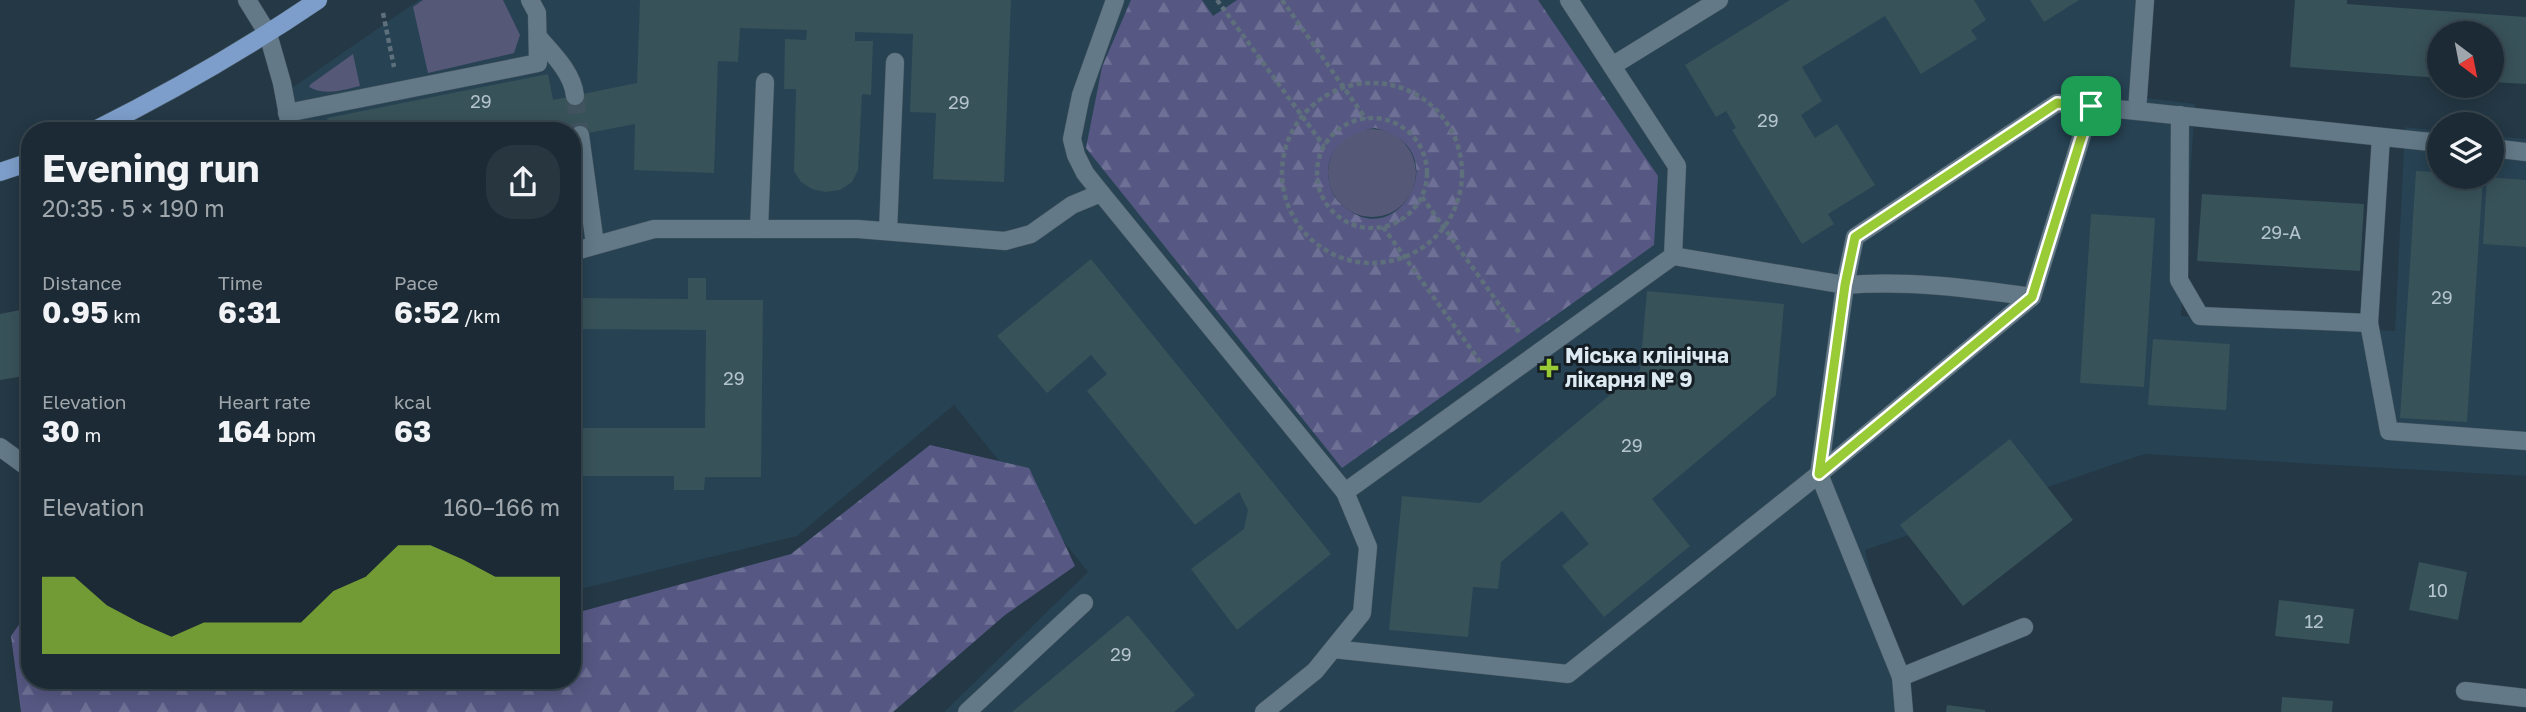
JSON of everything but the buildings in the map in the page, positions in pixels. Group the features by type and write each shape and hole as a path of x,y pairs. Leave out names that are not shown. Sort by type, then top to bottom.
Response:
{"main road":[{"path":"110,122 202,73 268,34 318,0"},
{"path":"0,172 21,165"}],"street":[{"path":"247,0 268,34 282,83 289,122"},
{"path":"287,113 538,63 537,13 530,0"},
{"path":"1115,0 1081,95 1072,139 1076,155 1085,173 1345,492 1368,547 1362,613 1315,671 1264,712"},
{"path":"1569,0 1677,166 1673,256"},
{"path":"1612,66 1719,0"},
{"path":"2137,111 2145,0"},
{"path":"538,37 558,61 574,88 575,96"},
{"path":"888,232 895,62"},
{"path":"759,229 765,82"},
{"path":"1904,712 1900,677 1819,474 1845,285 1855,237 2057,103 2427,142"},
{"path":"1333,649 1569,674 1819,474 2032,297 2091,106"},
{"path":"2179,116 2179,279 2200,316 2369,323"},
{"path":"2381,137 2369,323 2389,432 2526,441"},
{"path":"581,142 595,244"},
{"path":"2504,149 2526,152"},
{"path":"581,249 654,229 858,229 1005,241 1031,234 1072,205 1101,193"},
{"path":"1345,492 1673,256 1845,285 1882,282 1985,290 2032,297"},
{"path":"0,447 21,462"},
{"path":"967,712 1084,603"},
{"path":"1900,677 2024,627"},
{"path":"2465,691 2526,698"}],"path":[{"path":"1217,0 1324,147"},
{"path":"1282,0 1366,119"},
{"path":"383,13 398,91"},
{"path":"1379,82 1409,90 1436,108 1454,133 1463,163 1461,195 1448,224 1426,247 1398,261 1366,264 1336,257 1309,239 1290,213 1282,183 1284,151 1297,122 1319,100 1344,87 1379,82"},
{"path":"1366,119 1395,122 1411,133 1423,149 1428,167 1427,186 1418,204 1405,218 1369,229 1350,224 1334,214 1322,198 1317,179 1318,160 1324,147 1340,128 1366,119"},
{"path":"1422,196 1536,355"},
{"path":"1382,227 1496,383"}],"shaded area":[{"name":"Міська клінічна лікарня № 9","path":"419,0 2152,0 2147,98 2195,104 2181,316 2395,331 2405,127 2427,130 2427,189 2504,189 2504,137 2526,139 2526,476 2144,454 1865,550 1905,712 944,712 1088,572 954,405 797,536 581,589 581,122 298,122 289,90"},
{"path":"423,0 503,0 520,35 514,53 428,73 413,7"},
{"path":"353,54 360,86 328,92 309,87 311,84"},
{"path":"1363,129 1381,129 1397,136 1409,148 1416,164 1416,182 1409,198 1397,210 1381,217 1363,217 1347,210 1335,198 1328,182 1328,164 1335,148 1347,136"}],"green space":[{"path":"1131,0 1202,0 1213,16 1237,0 1538,0 1658,176 1654,245 1342,468 1086,148 1102,67","holes":["1375,128 1399,138 1413,154 1416,172 1412,190 1402,206 1387,216 1369,219 1343,206 1333,194 1328,174 1332,154 1338,146 1354,134"]},
{"path":"930,445 1029,468 1075,566 1005,615 893,712 21,712 11,636 21,622 21,689 581,689 581,612 791,554"}],"tunnel":[{"path":"575,96 578,122"}],"place":[{"name":"Міська клінічна лікарня № 9","path":"1549,368"}],"route":[{"path":"2057,103 2091,106 2032,297 1819,474 1845,285 1855,237 2057,103"}]}
